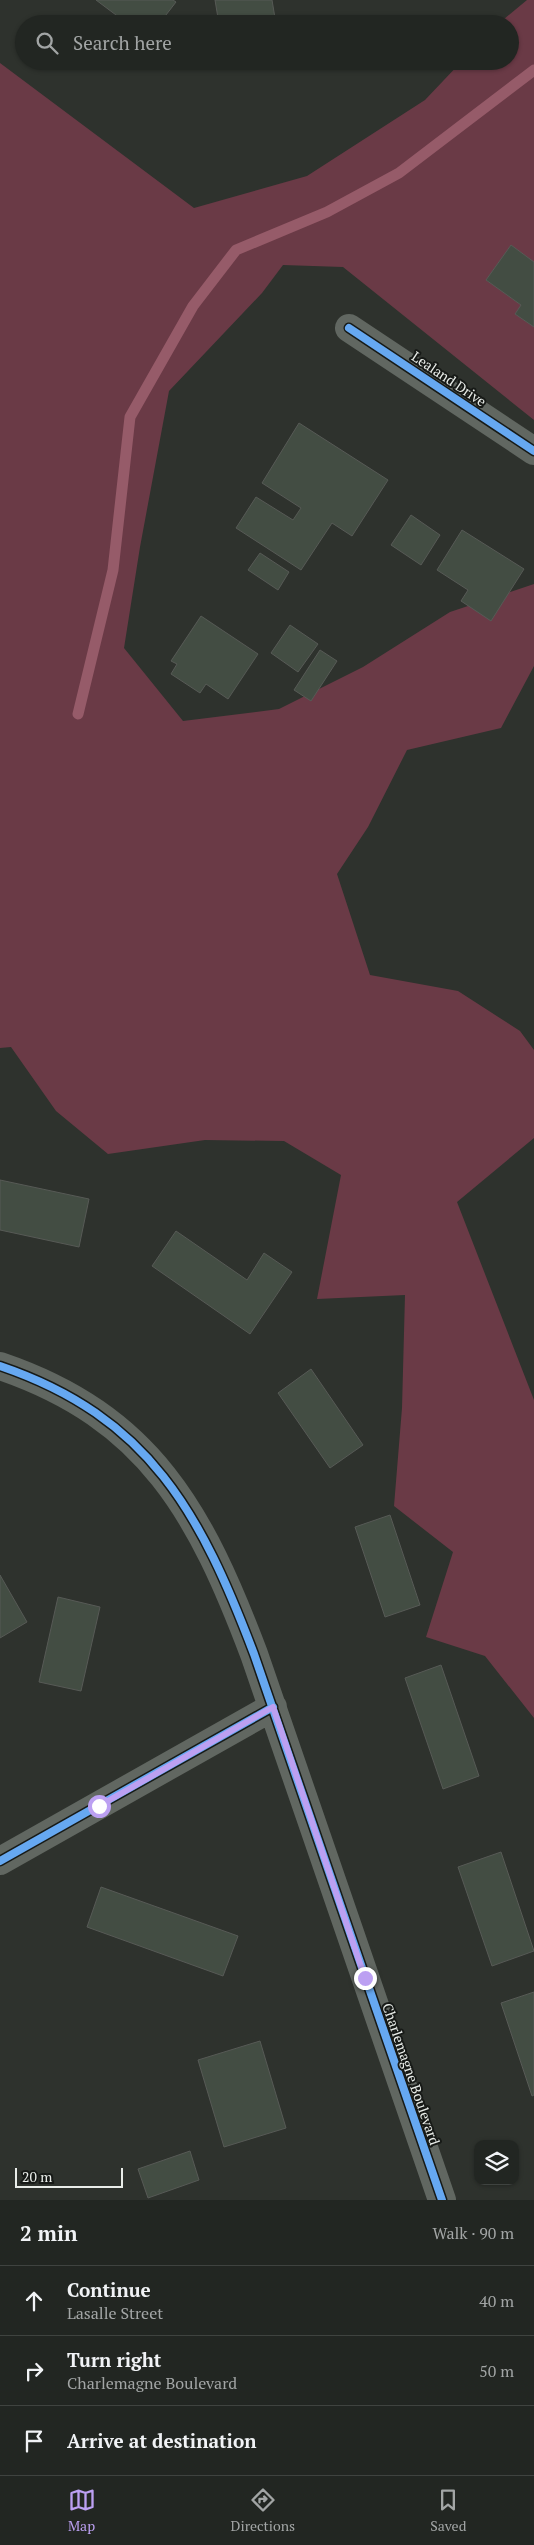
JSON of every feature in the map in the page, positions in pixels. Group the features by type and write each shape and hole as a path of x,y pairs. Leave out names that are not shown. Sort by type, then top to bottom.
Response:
{"street":[{"name":"Lealand Drive","path":"349,328 534,451"},
{"name":"Charlemagne Boulevard","path":"0,1366 60,1392 98,1414 136,1444 170,1482 200,1530 230,1589 273,1707 442,2200"},
{"path":"0,1861 273,1707"}],"shaded area":[{"path":"527,0 534,0 534,420 343,267 283,265 262,293 169,391 140,547 124,648 183,721 279,709 363,667 450,612 534,584 534,666 501,728 407,750 368,827 337,874 370,975 458,991 520,1031 534,1050 534,1138 457,1202 534,1400 534,1718 485,1656 426,1637 453,1552 394,1506 402,1408 405,1295 317,1299 341,1175 284,1141 205,1140 108,1154 56,1111 11,1047 0,1048 0,63 194,208 307,176 425,100 453,70 519,70 519,15 509,15"}],"building":[{"path":"96,0 173,0 176,2 166,15 116,15"},
{"path":"215,0 272,0 274,15 218,15"},
{"path":"511,245 534,262 534,327 515,314 521,305 486,280"},
{"path":"299,423 388,480 352,536 332,523 301,570 236,528 256,497 293,520 301,508 262,483"},
{"path":"411,515 440,535 421,565 391,545"},
{"path":"462,530 524,569 491,621 461,601 468,590 437,570"},
{"path":"260,553 289,572 278,590 248,570"},
{"path":"201,616 258,654 228,699 206,684 200,693 171,674 177,664 171,661"},
{"path":"290,625 318,644 298,672 271,653"},
{"path":"320,650 337,661 311,701 294,690"},
{"path":"0,1180 89,1199 79,1247 0,1230"},
{"path":"176,1231 247,1280 264,1253 292,1272 250,1334 152,1266"},
{"path":"311,1369 363,1445 330,1468 278,1393"},
{"path":"390,1515 420,1605 385,1617 355,1527"},
{"path":"0,1575 27,1622 0,1638"},
{"path":"58,1597 100,1607 81,1691 39,1682"},
{"path":"441,1665 479,1776 443,1789 405,1678"},
{"path":"501,1852 534,1951 492,1966 458,1867"},
{"path":"101,1887 238,1936 223,1976 87,1927"},
{"path":"534,1992 534,2095 532,2096 501,2003"},
{"path":"260,2041 286,2128 224,2147 198,2060"},
{"path":"190,2151 199,2180 148,2198 138,2169"}],"waterway":[{"path":"78,714 113,570 130,417 193,306 236,250 327,212 399,173 534,70"}],"cycle path":[{"path":"349,328 534,451"},
{"path":"0,1366 52,1387 96,1413 132,1443 163,1477 190,1515 213,1557 254,1654 442,2200"},
{"path":"0,1861 273,1707"}],"route":[{"path":"99,1806 273,1707 365,1978"}]}
